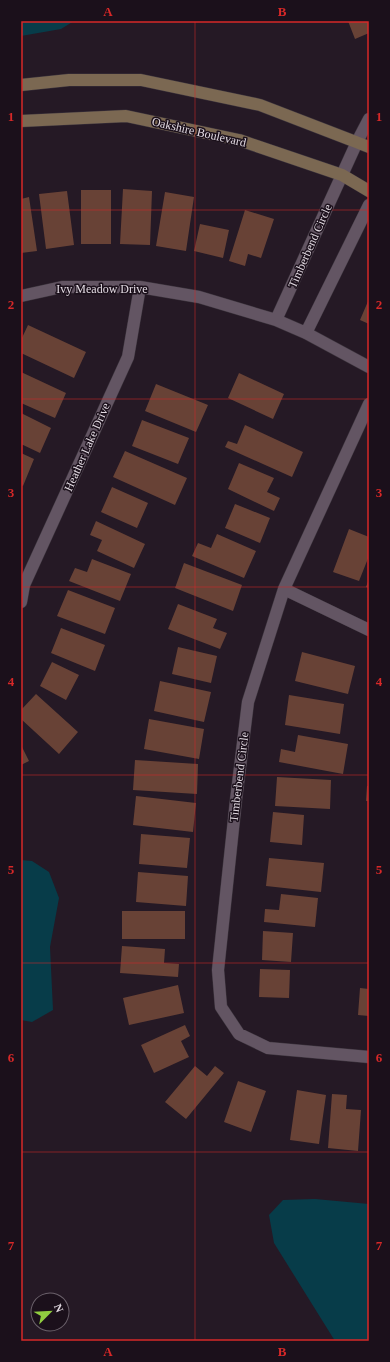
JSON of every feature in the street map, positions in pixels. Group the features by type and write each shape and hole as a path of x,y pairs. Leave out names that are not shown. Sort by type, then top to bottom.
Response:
{"street":[{"path":"21,85 69,80 141,80 260,105 369,147"},
{"name":"Oakshire Boulevard","path":"21,121 126,116 239,140 342,175 369,192"},
{"name":"Timberbend Circle","path":"276,320 357,142 369,119"},
{"path":"306,333 369,205"},
{"name":"Ivy Meadow Drive","path":"21,296 62,287 140,287 199,297 276,320"},
{"name":"Heather Lake Drive","path":"21,602 24,585 128,357 140,287"},
{"path":"276,320 306,333 369,367"},
{"name":"Timberbend Circle","path":"369,404 284,589 248,702 218,970 221,1007 239,1034 268,1048 369,1057"},
{"path":"284,589 369,630"}],"water":[{"path":"21,21 74,21 61,29 21,36"},
{"path":"21,860 32,861 49,872 59,898 50,947 53,1010 32,1022 21,1020"},
{"path":"315,1199 369,1204 369,1341 335,1341 274,1243 269,1215 283,1200"}],"building":[{"path":"348,21 369,21 369,33 355,39"},
{"path":"123,189 152,191 150,245 120,244"},
{"path":"81,190 111,190 111,244 81,244"},
{"path":"67,191 74,245 46,249 39,194"},
{"path":"165,192 194,197 186,251 156,246"},
{"path":"29,197 37,251 21,253 21,199"},
{"path":"245,210 274,219 261,258 248,254 245,266 229,261"},
{"path":"200,224 229,230 223,258 194,251"},
{"path":"369,299 369,324 360,320"},
{"path":"28,325 86,352 74,378 21,353 21,340"},
{"path":"21,372 66,393 55,418 21,403"},
{"path":"239,373 284,394 273,419 228,398"},
{"path":"156,384 208,405 196,432 145,411"},
{"path":"21,413 51,428 40,453 21,444"},
{"path":"142,420 189,438 178,464 132,446"},
{"path":"245,425 303,452 292,477 225,447 228,441 237,444"},
{"path":"125,451 187,478 175,505 113,477"},
{"path":"21,453 34,459 23,486 21,485"},
{"path":"239,463 274,478 267,492 280,498 274,511 228,489"},
{"path":"112,487 148,503 137,528 101,512"},
{"path":"235,504 270,518 260,543 225,528"},
{"path":"96,521 145,544 134,568 97,551 102,540 90,535"},
{"path":"349,529 369,537 369,556 359,581 333,572"},
{"path":"217,534 256,551 244,578 192,556 198,543 211,548"},
{"path":"92,559 131,574 120,601 69,581 75,568 87,572"},
{"path":"184,563 242,585 233,611 175,588"},
{"path":"369,579 369,588 366,587"},
{"path":"68,590 115,608 105,634 57,616"},
{"path":"178,604 217,619 213,628 227,633 220,649 168,629"},
{"path":"61,628 105,645 95,671 51,653"},
{"path":"178,647 217,656 211,683 172,674"},
{"path":"302,652 355,666 348,694 295,681"},
{"path":"52,662 79,675 66,700 40,686"},
{"path":"160,681 211,692 204,722 154,711"},
{"path":"36,694 78,732 59,754 21,719 21,710"},
{"path":"289,695 344,704 340,734 285,725"},
{"path":"149,719 204,729 199,759 144,749"},
{"path":"298,735 348,744 343,774 279,762 281,749 295,752"},
{"path":"21,745 29,761 21,765"},
{"path":"135,760 198,764 197,794 133,790"},
{"path":"277,777 331,780 330,809 275,806"},
{"path":"367,786 369,786 369,801 366,801"},
{"path":"136,796 196,803 193,832 133,825"},
{"path":"273,812 304,815 302,845 270,842"},
{"path":"141,834 190,838 187,868 139,864"},
{"path":"269,858 324,863 321,892 266,886"},
{"path":"138,872 188,876 186,906 136,902"},
{"path":"281,894 318,898 315,927 264,922 265,909 279,910"},
{"path":"122,911 185,911 185,939 122,939"},
{"path":"263,931 293,933 291,962 262,960"},
{"path":"122,946 165,949 164,963 179,964 178,977 120,973"},
{"path":"260,969 290,970 289,998 259,997"},
{"path":"178,985 184,1013 129,1025 123,998"},
{"path":"360,988 369,989 369,1016 358,1015"},
{"path":"185,1025 190,1036 181,1041 189,1057 154,1073 141,1045"},
{"path":"195,1066 207,1076 215,1066 224,1073 186,1119 165,1102"},
{"path":"238,1081 266,1091 251,1132 224,1122"},
{"path":"297,1090 326,1095 319,1144 290,1140"},
{"path":"332,1094 347,1095 346,1109 361,1110 358,1151 328,1148"}]}
